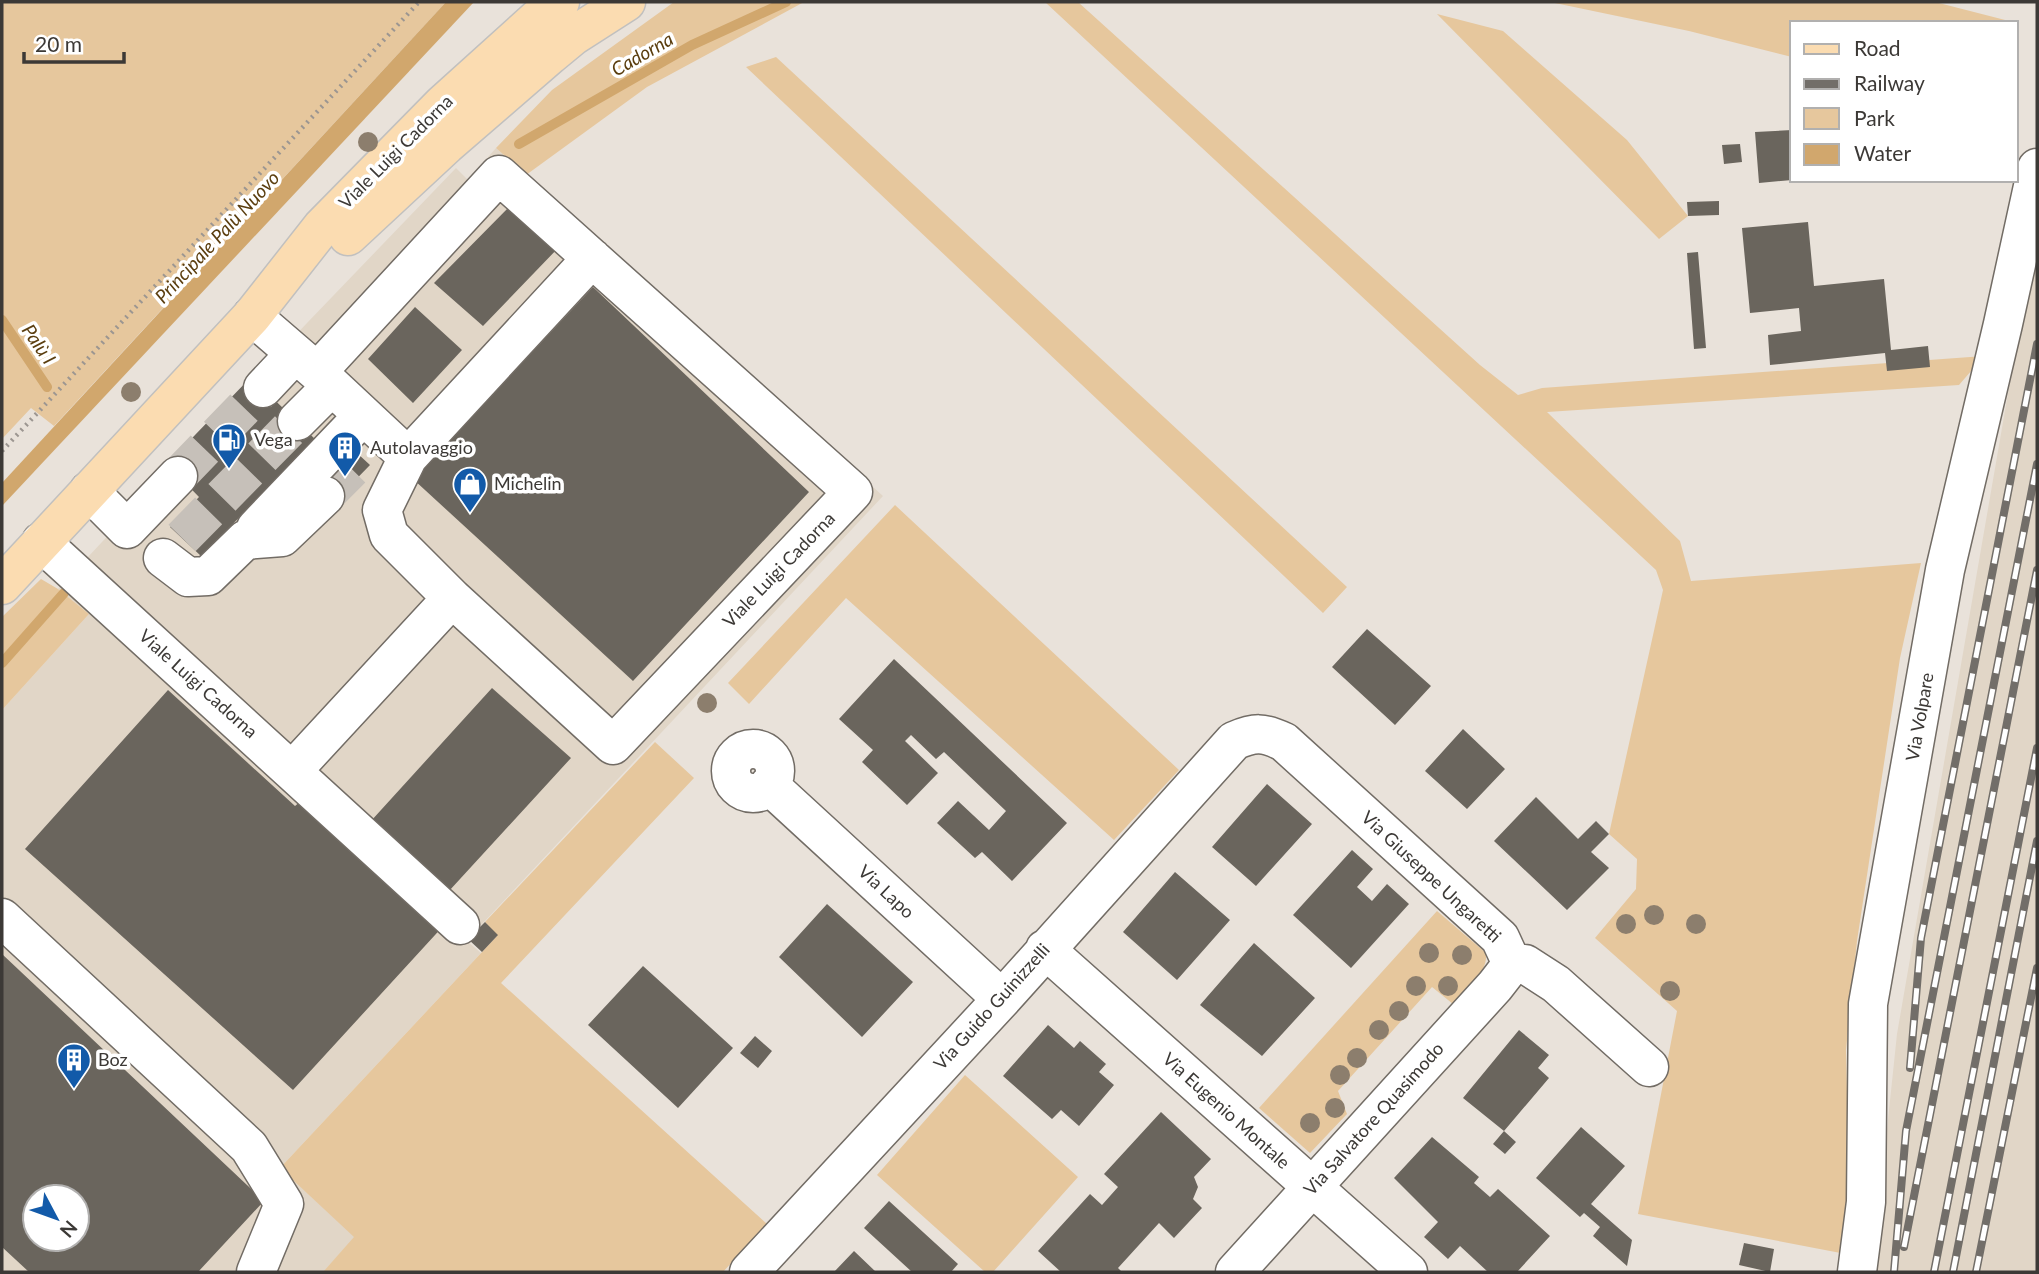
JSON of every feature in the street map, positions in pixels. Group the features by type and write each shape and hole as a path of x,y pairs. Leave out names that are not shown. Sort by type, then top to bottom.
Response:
{"main road":[{"name":"Viale Luigi Cadorna","path":"2,584 252,316 322,226 443,104 558,13 626,2"}],"street":[{"path":"558,13 582,11 597,2"},
{"name":"Via Volpare","path":"1857,1272 1866,1202 1868,1004 1945,570 2037,168"},
{"name":"Viale Luigi Cadorna","path":"315,371 499,175 592,258 853,492 612,745 452,598 389,535 382,510 380,442 592,258"},
{"path":"89,491 127,529 172,548 188,577 208,576 245,540 380,442 315,371 252,316"},
{"path":"263,388 315,371"},
{"path":"297,421 315,371"},
{"path":"127,529 178,476"},
{"path":"245,540 282,537 325,496"},
{"name":"Viale Luigi Cadorna","path":"41,542 460,925"},
{"path":"292,770 452,598"},
{"name":"Via Giuseppe Ungaretti","path":"1234,741 1250,734 1268,734 1284,742 1500,938 1512,964"},
{"name":"Via Guido Guinizzelli","path":"749,1272 1002,999 1234,741"},
{"name":"Via Lapo","path":"769,785 1002,999"},
{"path":"2,918 249,1147 284,1204 256,1272"},
{"name":"Via Eugenio Montale","path":"1045,949 1408,1272"},
{"path":"1512,964 1525,964 1556,984 1649,1067"},
{"name":"Via Salvatore Quasimodo","path":"1235,1272 1512,964"}],"path":[{"path":"2,451 419,2"}],"shaded area":[{"path":"496,148 883,496 468,939 481,953 280,1168 355,1237 323,1272 2,1272 2,710 89,614 58,589 456,168 468,180"},
{"path":"2037,226 2037,1272 1872,1272 1897,1034"}],"green space":[{"path":"2,2 446,2 54,426 31,408 2,439"},
{"path":"674,2 804,2 647,87 526,175 496,148 552,90"},
{"path":"1045,2 1078,2 1480,365 1518,395 1542,388 1984,356 1959,385 1547,412 1680,541 1691,581 1921,563 1900,658 1857,941 1846,1050 1851,1255 1638,1214 1677,1011 1595,938 1636,889 1637,859 1609,834 1663,590 1656,570"},
{"path":"1550,2 1935,2 2009,21 1790,21 1790,56 1689,31"},
{"path":"1437,14 1503,31 1627,140 1688,216 1659,239"},
{"path":"776,57 1347,587 1323,613 746,67"},
{"path":"895,505 1179,770 1114,840 846,598 749,704 728,683"},
{"path":"41,579 89,614 2,710 2,617"},
{"path":"655,742 694,778 501,983 767,1224 723,1272 323,1272 354,1237 280,1168 497,936 485,922"},
{"path":"1437,911 1486,953 1484,968 1453,1004 1432,987 1338,1091 1347,1114 1310,1153 1259,1108"},
{"path":"965,1075 1078,1177 993,1272 985,1272 877,1175"}],"water":[{"path":"446,2 474,2 2,506 2,483"}],"building":[{"path":"1790,130 1790,180 1759,183 1755,132"},
{"path":"1740,144 1742,162 1724,164 1722,145"},
{"path":"1719,201 1719,215 1688,216 1687,202"},
{"path":"514,202 560,246 483,326 434,283"},
{"path":"1808,222 1814,286 1884,279 1891,350 1928,346 1930,367 1887,371 1885,353 1770,365 1768,335 1801,331 1799,308 1750,313 1742,228"},
{"path":"1698,252 1706,348 1694,349 1687,253"},
{"path":"593,287 809,492 633,681 413,479"},
{"path":"415,307 462,350 413,403 368,359"},
{"name":"Vega","path":"251,377 316,440 201,556 170,527 199,497 167,464"},
{"name":"Autolavaggio","path":"357,453 370,465 333,503 320,490"},
{"path":"1367,629 1431,686 1395,725 1332,667"},
{"path":"894,659 1067,823 1012,881 982,852 975,858 937,823 958,801 989,830 1006,811 944,752 936,759 911,735 905,741 938,773 907,805 862,762 873,750 839,719"},
{"path":"492,688 571,758 449,891 371,821"},
{"path":"168,690 295,806 301,801 446,923 293,1090 25,849"},
{"path":"1463,729 1505,769 1467,809 1425,771"},
{"path":"1267,784 1312,824 1256,886 1212,847"},
{"path":"1536,797 1578,839 1596,821 1609,834 1591,852 1609,868 1567,910 1494,841"},
{"path":"1352,850 1373,869 1357,887 1372,901 1387,884 1409,904 1351,968 1293,915"},
{"path":"1175,872 1230,920 1177,980 1123,932"},
{"path":"827,904 913,982 862,1037 779,957"},
{"path":"485,922 498,935 482,952 468,939"},
{"path":"1254,943 1315,998 1262,1056 1200,1005"},
{"name":"Boz","path":"2,954 264,1201 198,1272 29,1272 2,1247"},
{"path":"643,966 733,1048 678,1108 588,1025"},
{"path":"1048,1025 1074,1048 1080,1041 1106,1064 1099,1072 1114,1085 1079,1126 1061,1110 1052,1119 1003,1076"},
{"path":"1519,1030 1549,1055 1538,1068 1549,1078 1504,1131 1463,1098"},
{"path":"755,1036 772,1051 758,1068 740,1053"},
{"path":"1161,1112 1211,1159 1194,1177 1198,1187 1193,1199 1202,1208 1174,1238 1159,1223 1118,1268 1122,1272 1061,1272 1038,1251 1090,1194 1102,1205 1118,1187 1104,1174"},
{"path":"1581,1127 1625,1166 1591,1204 1632,1240 1627,1266 1593,1236 1600,1227 1584,1213 1580,1217 1536,1178"},
{"path":"1504,1131 1516,1142 1505,1154 1493,1144"},
{"path":"1432,1137 1479,1177 1474,1183 1490,1197 1498,1189 1550,1236 1517,1272 1488,1272 1460,1246 1448,1259 1424,1237 1438,1222 1394,1178"},
{"path":"889,1201 958,1264 951,1272 912,1272 864,1228"},
{"path":"1744,1243 1774,1249 1770,1272 1739,1265"},
{"path":"854,1251 876,1272 834,1272"}],"waterway":[{"name":"Cadorna","path":"519,144 692,45 786,2"},
{"name":"Palù I","path":"2,320 47,387"},
{"name":"Cadorna","path":"2,663 64,593"}],"tunnel":[{"path":"178,476 263,388"},
{"path":"182,538 297,421"},
{"path":"325,496 363,458"}],"railway":[{"path":"1910,1068 1921,938 2037,344"},
{"path":"1894,1272 1906,1131 2037,464"},
{"path":"1904,1247 2037,570"},
{"path":"1934,1272 2037,748"},
{"path":"1953,1272 2037,841"},
{"path":"1976,1272 2037,968"}],"place":[{"name":"Vega","path":"229,470"},
{"name":"Autolavaggio","path":"345,478"},
{"name":"Michelin","path":"470,514"},
{"name":"Boz","path":"74,1090"}],"water label":[{"name":"Principale Palù Nuovo","path":"217,237"}]}
